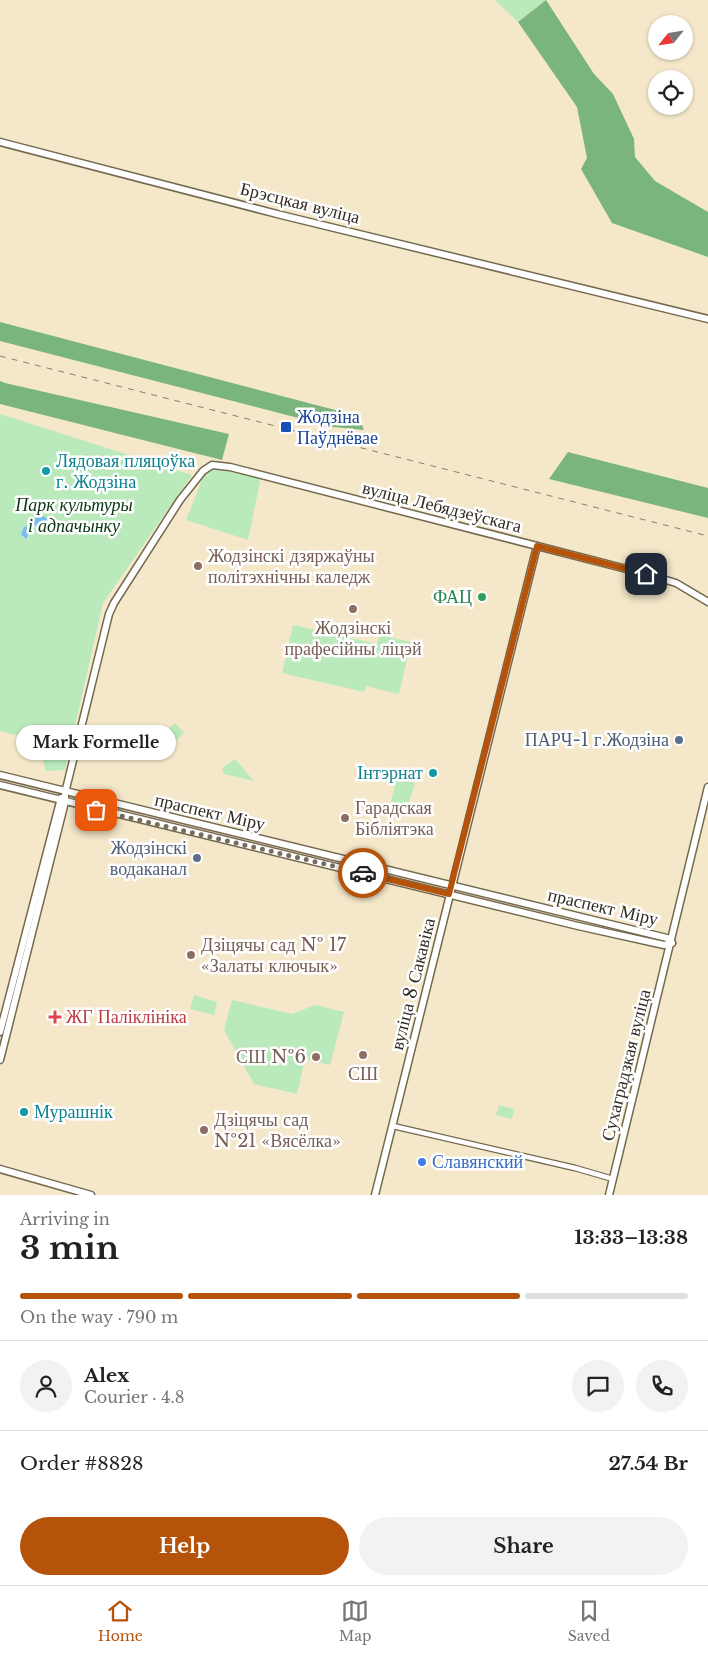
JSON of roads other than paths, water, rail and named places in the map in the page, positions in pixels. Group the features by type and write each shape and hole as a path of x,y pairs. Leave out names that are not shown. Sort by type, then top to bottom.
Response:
{"main road":[{"name":"Брэсцкая вуліца","path":"0,142 281,215 708,319"},
{"name":"вуліца Лебядзеўскага","path":"62,802 109,614 114,603 180,500 207,467 216,464 666,580 708,602"},
{"name":"вуліца 8 Сакавіка","path":"375,1195 537,546"},
{"name":"праспект Міру","path":"0,775 65,793 667,938 672,943"},
{"name":"праспект Міру","path":"0,785 62,802 565,922 664,945 672,943"},
{"path":"672,943 708,787"},
{"path":"0,1032 62,802"},
{"path":"0,1060 62,802"},
{"path":"217,838 219,830"},
{"path":"334,866 336,859"},
{"path":"565,922 567,915"},
{"name":"Сухаградзкая вуліца","path":"609,1195 672,943"},
{"path":"0,1169 91,1195"}],"street":[{"path":"393,1126 575,1168 613,1179"}],"water":[{"path":"42,516 47,518 48,524 44,527 33,525 26,539 21,534 24,527 29,526 34,518"}],"railway":[{"path":"0,356 708,536"}],"place":[{"name":"Жодзіна Паўднёвае","path":"286,427"},
{"name":"Лядовая пляцоўка г. Жодзіна","path":"46,471"},
{"name":"Жодзінскі дзяржаўны політэхнічны каледж","path":"198,566"},
{"name":"ФАЦ","path":"482,597"},
{"name":"Жодзінскі прафесійны ліцэй","path":"353,609"},
{"name":"ПАРЧ-1 г.Жодзіна","path":"679,740"},
{"name":"Інтэрнат","path":"433,773"},
{"name":"Mark Formelle","path":"96,810"},
{"name":"Гарадская Бібліятэка","path":"345,818"},
{"name":"Жодзінскі водаканал","path":"197,858"},
{"name":"Дзіцячы сад № 17 «Залаты ключык»","path":"191,955"},
{"name":"ЖГ Паліклініка","path":"55,1017"},
{"name":"СШ","path":"363,1055"},
{"name":"СШ №6","path":"316,1057"},
{"name":"Мурашнік","path":"24,1112"},
{"name":"Дзіцячы сад №21 «Вясёлка»","path":"204,1130"},
{"name":"Славянский","path":"422,1162"}],"park label":[{"name":"Парк культуры і адпачынку","path":"74,515"}]}
